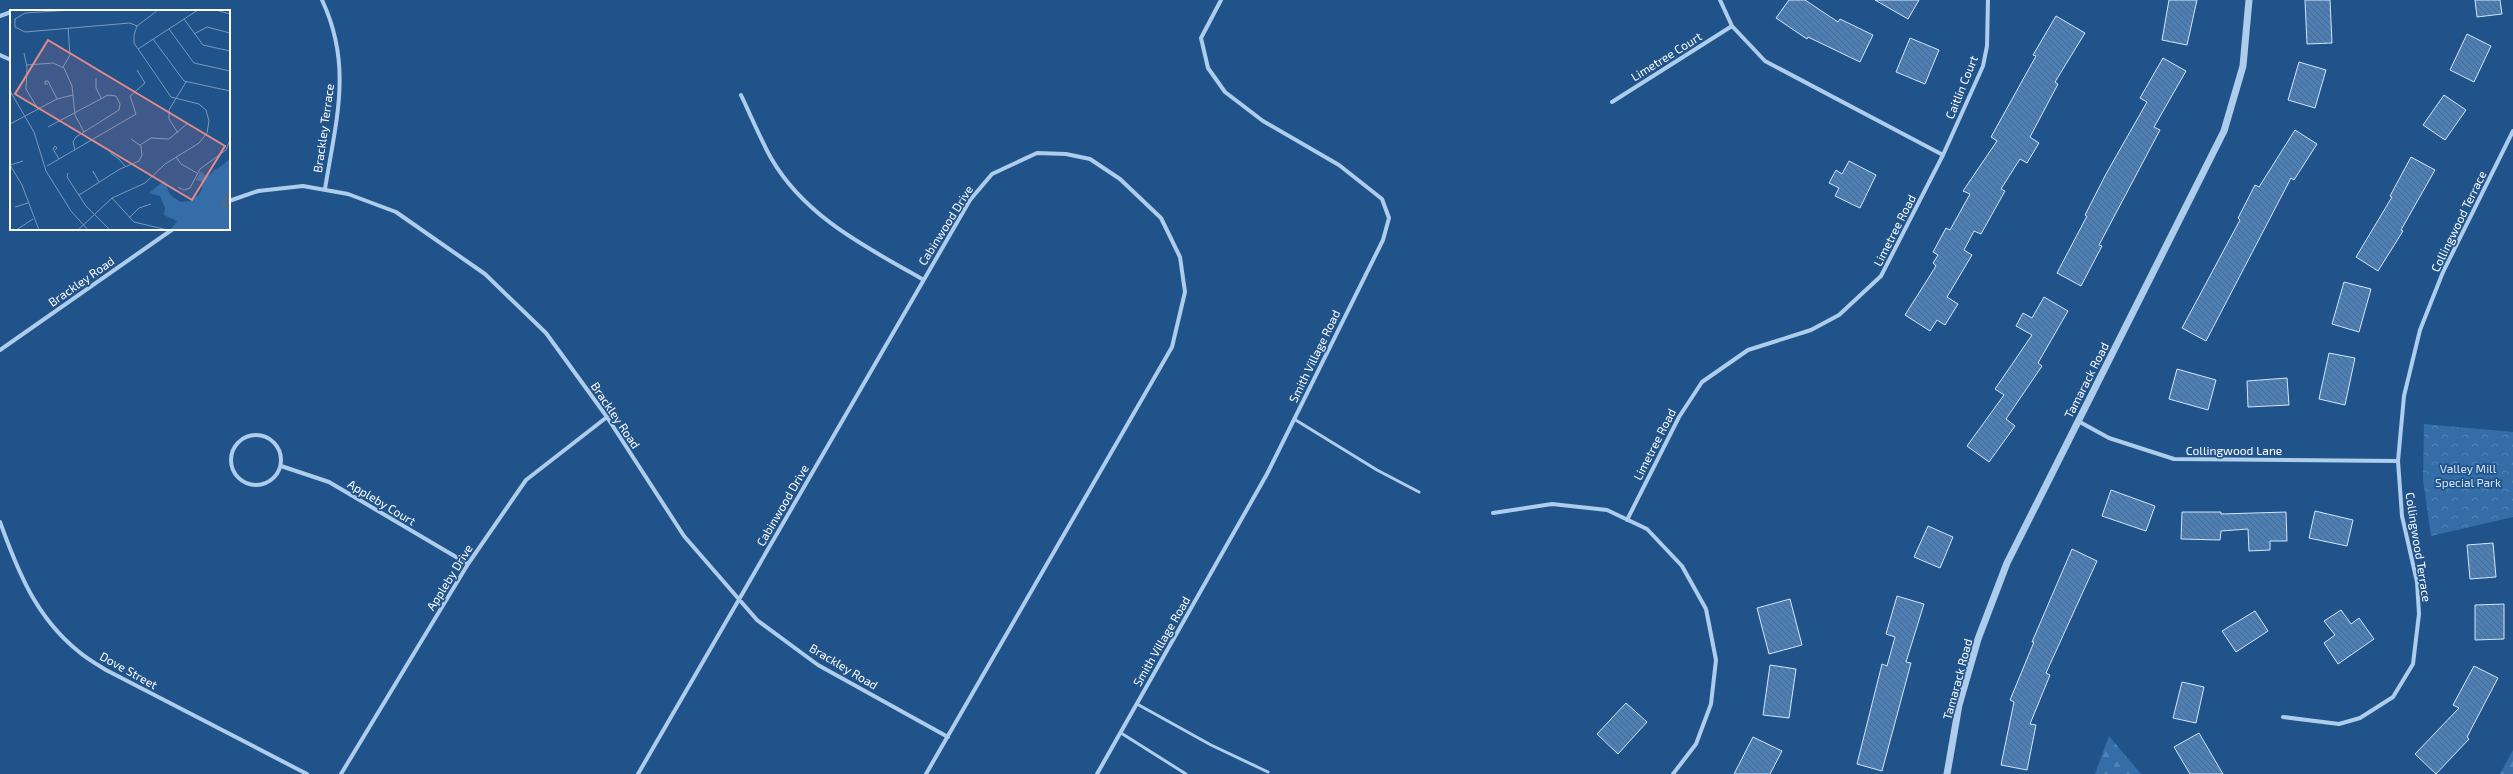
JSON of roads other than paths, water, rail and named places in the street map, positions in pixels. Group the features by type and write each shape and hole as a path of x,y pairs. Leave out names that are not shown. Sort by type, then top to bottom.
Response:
{"street":[{"name":"Brackley Terrace","path":"322,0 332,23 340,55 340,94 325,189"},
{"name":"Smith Village Road","path":"1097,774 1267,474 1383,240 1389,218 1382,199 1340,165 1263,121 1226,92 1208,68 1201,38 1221,0"},
{"path":"1720,0 1732,26 1765,61 1943,155"},
{"name":"Caitlin Court","path":"1943,155 1983,66 1987,46 1988,0"},
{"name":"Tamarack Road","path":"1947,774 1959,705 1978,639 2007,563 2224,131 2243,66 2249,0"},
{"path":"0,16 10,12"},
{"name":"Limetree Court","path":"1612,102 1732,26"},
{"path":"0,55 10,60"},
{"path":"741,95 772,159 801,198 840,232 922,279"},
{"name":"Collingwood Terrace","path":"2283,717 2339,724 2360,718 2393,697 2413,664 2419,614 2417,582 2402,516 2398,461 2404,396 2420,330 2444,272 2513,131"},
{"name":"Cabinwood Drive","path":"638,774 922,279 970,200 992,174 1037,153 1066,154 1090,159 1120,179 1161,218 1180,257 1185,292 1172,347 926,774"},
{"name":"Limetree Road","path":"1627,520 1679,417 1702,382 1748,350 1811,330 1839,315 1860,298 1881,276 1943,155"},
{"name":"Brackley Road","path":"230,201 258,191 302,186 348,194 396,212 485,274 546,333 607,417 684,536 757,620 818,665 948,737"},
{"name":"Brackley Road","path":"0,350 172,230"},
{"name":"Appleby Drive","path":"341,774 468,564 526,480 607,417"},
{"name":"Collingwood Lane","path":"2078,421 2109,438 2174,459 2398,461"},
{"path":"253,434 262,435 272,439 278,446 282,456 281,466 277,475 270,482 250,485 241,480 234,473 231,464 231,454 236,445 243,438 253,434"},
{"name":"Appleby Court","path":"281,466 329,482 468,564"},
{"path":"1493,513 1552,504 1607,510 1647,529 1682,566 1706,609 1716,660 1711,704 1696,744 1673,774"},
{"name":"Dove Street","path":"0,522 18,573 43,615 78,651 108,672 307,774"}],"lane":[{"path":"1294,419 1377,470 1419,492"},
{"path":"1137,704 1211,745 1268,772"},
{"path":"1121,733 1186,774"}],"park label":[{"name":"Valley Mill Special Park","path":"2468,475"}]}
